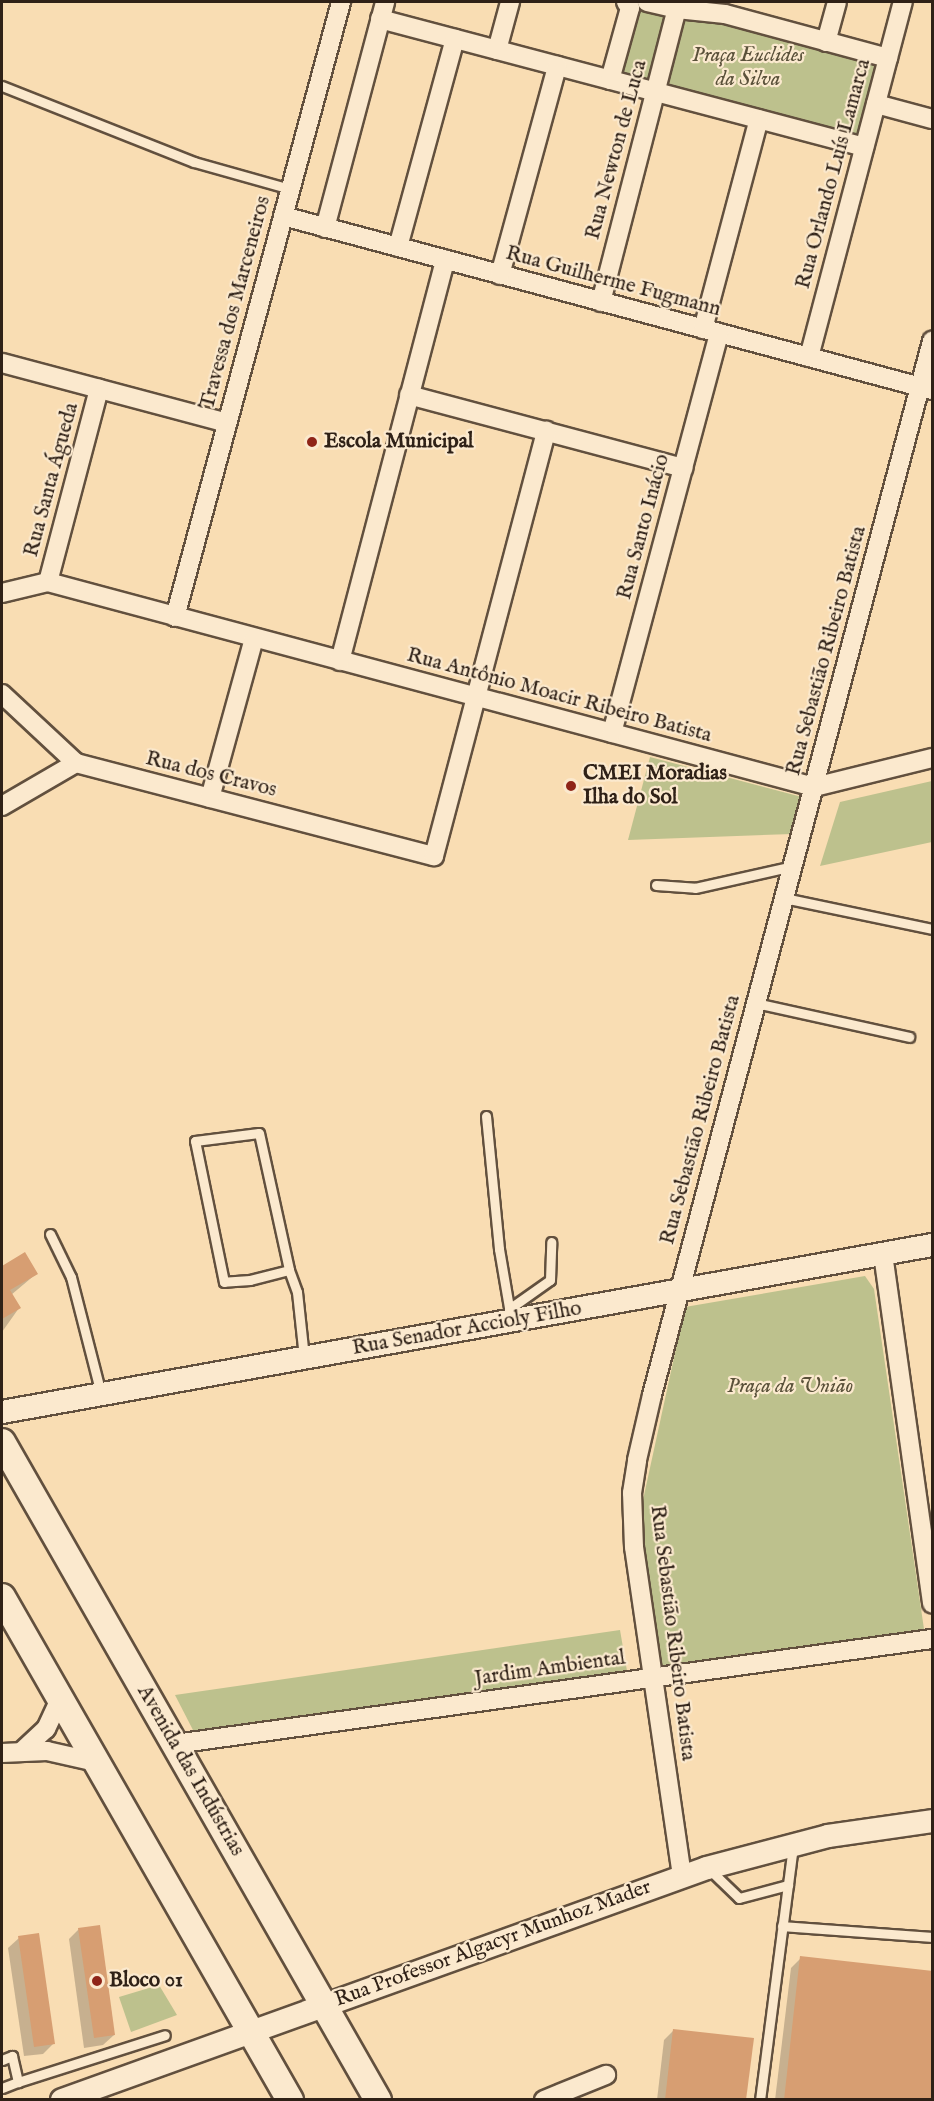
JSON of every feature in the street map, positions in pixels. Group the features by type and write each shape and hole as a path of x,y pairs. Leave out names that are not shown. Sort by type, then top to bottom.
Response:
{"main road":[{"name":"Avenida das Indústrias","path":"2,1442 378,2100"},
{"path":"2,1597 290,2100"}],"street":[{"name":"Travessa dos Marceneiros","path":"175,617 340,2"},
{"path":"497,50 510,2"},
{"path":"610,80 630,8 626,2"},
{"path":"647,2 677,9 726,8 826,42 888,58"},
{"path":"826,42 837,2"},
{"name":"Rua Orlando Luís Lamarca","path":"809,357 903,2"},
{"name":"Rua Newton de Luca","path":"601,302 677,9"},
{"path":"325,228 383,10 455,39 864,147"},
{"path":"398,247 455,39"},
{"path":"500,274 557,66"},
{"path":"876,104 933,119"},
{"name":"Rua Santo Inácio","path":"612,733 683,468 759,119"},
{"name":"Rua Guilherme Fugmann","path":"283,216 926,388"},
{"path":"340,660 445,260"},
{"name":"Rua Sebastião Ribeiro Batista","path":"682,1876 634,1547 632,1493 644,1424 792,866 926,388 933,341"},
{"path":"2,363 227,423"},
{"name":"Rua Santa Águeda","path":"48,582 99,389"},
{"path":"409,395 683,468"},
{"path":"476,697 546,431"},
{"path":"2,593 48,582"},
{"name":"Rua Antônio Moacir Ribeiro Batista","path":"48,582 814,787 933,758"},
{"path":"210,798 254,638"},
{"name":"Rua dos Cravos","path":"2,694 76,763 434,855 476,697"},
{"path":"2,806 76,763"},
{"name":"Rua Senador Accioly Filho","path":"2,1413 304,1358 510,1315 679,1291 933,1245"},
{"path":"883,1254 933,1604"},
{"name":"Jardim Ambiental","path":"175,1744 933,1639"},
{"path":"22,1750 46,1729 60,1699"},
{"path":"2,1753 22,1750 59,1752 96,1762"},
{"name":"Rua Professor Algacyr Munhoz Mader","path":"62,2100 682,1876 793,1843 872,1828 933,1821"},
{"path":"544,2100 606,2075"}],"lane":[{"path":"2,86 194,162 290,189"},
{"path":"656,885 695,888 792,866"},
{"path":"784,898 933,929"},
{"path":"756,1003 909,1037"},
{"path":"486,1116 500,1249 510,1315"},
{"path":"289,1270 250,1280 224,1282 195,1141 259,1133 289,1270 297,1292 304,1358"},
{"path":"50,1234 71,1277 101,1394"},
{"path":"510,1315 550,1280 551,1242"},
{"path":"760,2100 793,1843"},
{"path":"707,1868 739,1898 788,1885"},
{"path":"782,1926 933,1937"},
{"path":"2,2088 165,2035"},
{"path":"2,2054 12,2056"},
{"path":"12,2056 18,2082"},
{"path":"2,2060 12,2056"}],"green space":[{"name":"Praça Euclides da Silva","path":"636,6 685,18 725,23 879,63 859,137 618,73"},
{"path":"650,757 802,797 792,834 628,840"},
{"path":"932,781 932,842 820,866 840,802"},
{"name":"Praça da União","path":"865,1276 874,1289 924,1629 657,1667 646,1583 643,1500 685,1307"},
{"path":"620,1630 627,1671 194,1732 175,1695"},
{"path":"159,1985 177,2015 131,2032 119,1997"}],"building":[{"path":"25,1252 38,1274 10,1290 21,1308 2,1319 2,1266"},
{"name":"Bloco 01","path":"100,1925 115,2035 94,2038 78,1928"},
{"path":"39,1933 55,2044 34,2047 18,1936"},
{"path":"800,1956 933,1971 933,2100 784,2100"},
{"path":"673,2029 754,2038 746,2100 665,2100"}],"place":[{"name":"Escola Municipal","path":"312,442"},
{"name":"CMEI Moradias Ilha do Sol","path":"571,786"},
{"name":"Bloco 01","path":"97,1981"}]}
